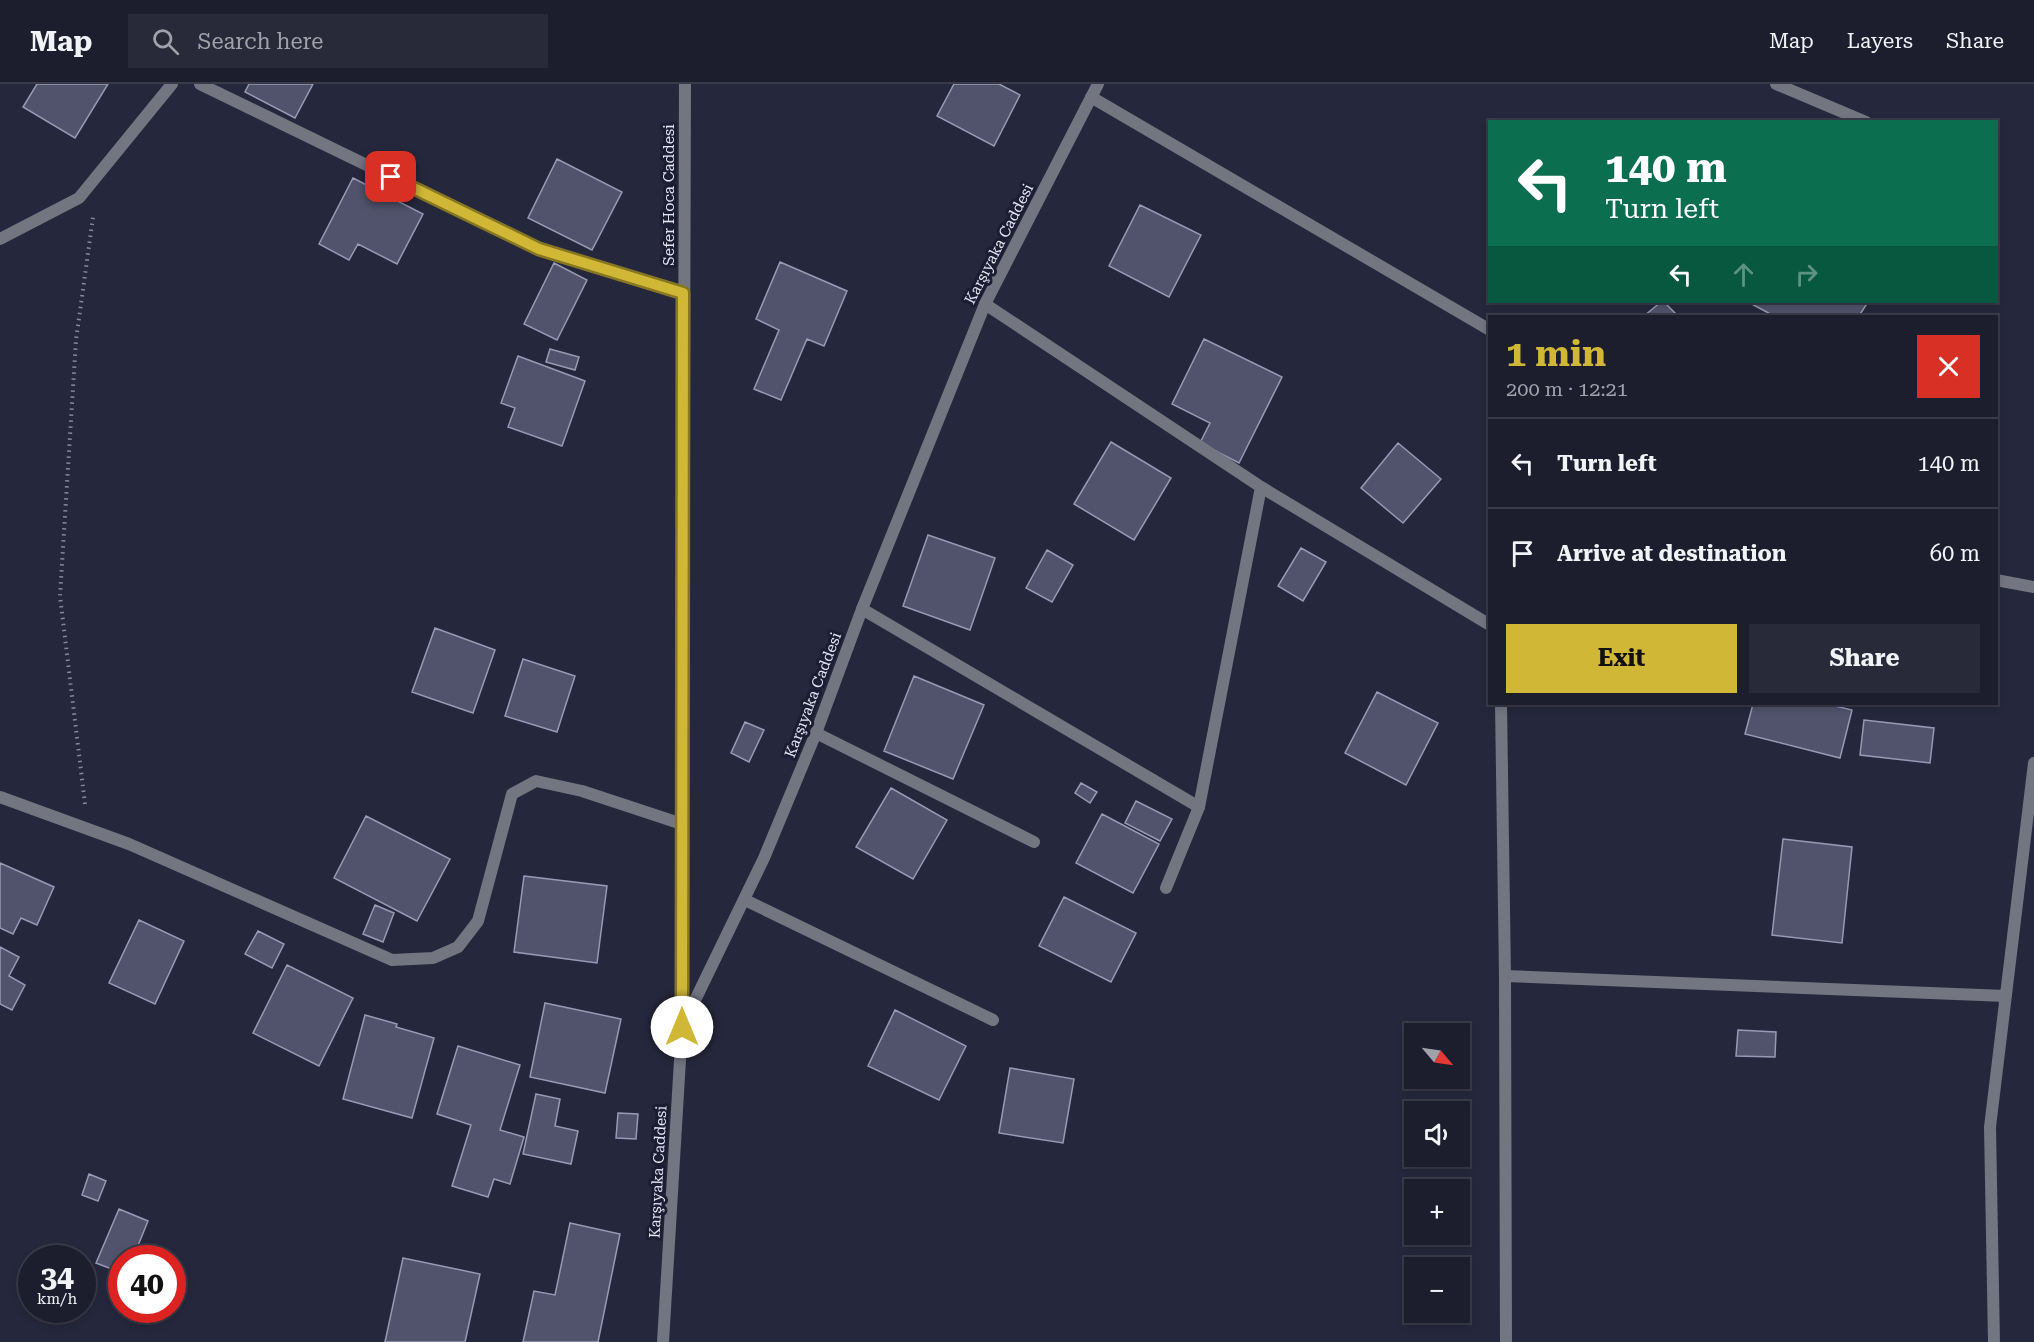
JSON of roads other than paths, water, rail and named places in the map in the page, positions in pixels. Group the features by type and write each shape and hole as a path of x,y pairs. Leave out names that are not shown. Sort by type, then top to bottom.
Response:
{"street":[{"path":"0,239 79,198 172,84"},
{"path":"200,84 539,249 683,293"},
{"name":"Sefer Hoca Caddesi","path":"682,1027 685,84"},
{"name":"Karşıyaka Caddesi","path":"663,1342 682,1027 745,900 816,733 862,609 985,304 1098,84"},
{"path":"1776,84 1861,120"},
{"path":"1091,97 1488,329"},
{"path":"985,304 1261,487 1488,624"},
{"path":"1166,888 1199,807 1261,487"},
{"path":"1998,580 2034,587"},
{"path":"862,609 1199,807"},
{"path":"1501,705 1505,976 1506,1342"},
{"path":"816,733 1034,842"},
{"path":"1994,1342 1990,1127 2034,763"},
{"path":"0,797 88,828 392,960 434,958 459,947 478,921 512,794 536,781 582,791 682,824"},
{"path":"745,900 993,1020"},
{"path":"1505,976 2006,996"}]}
